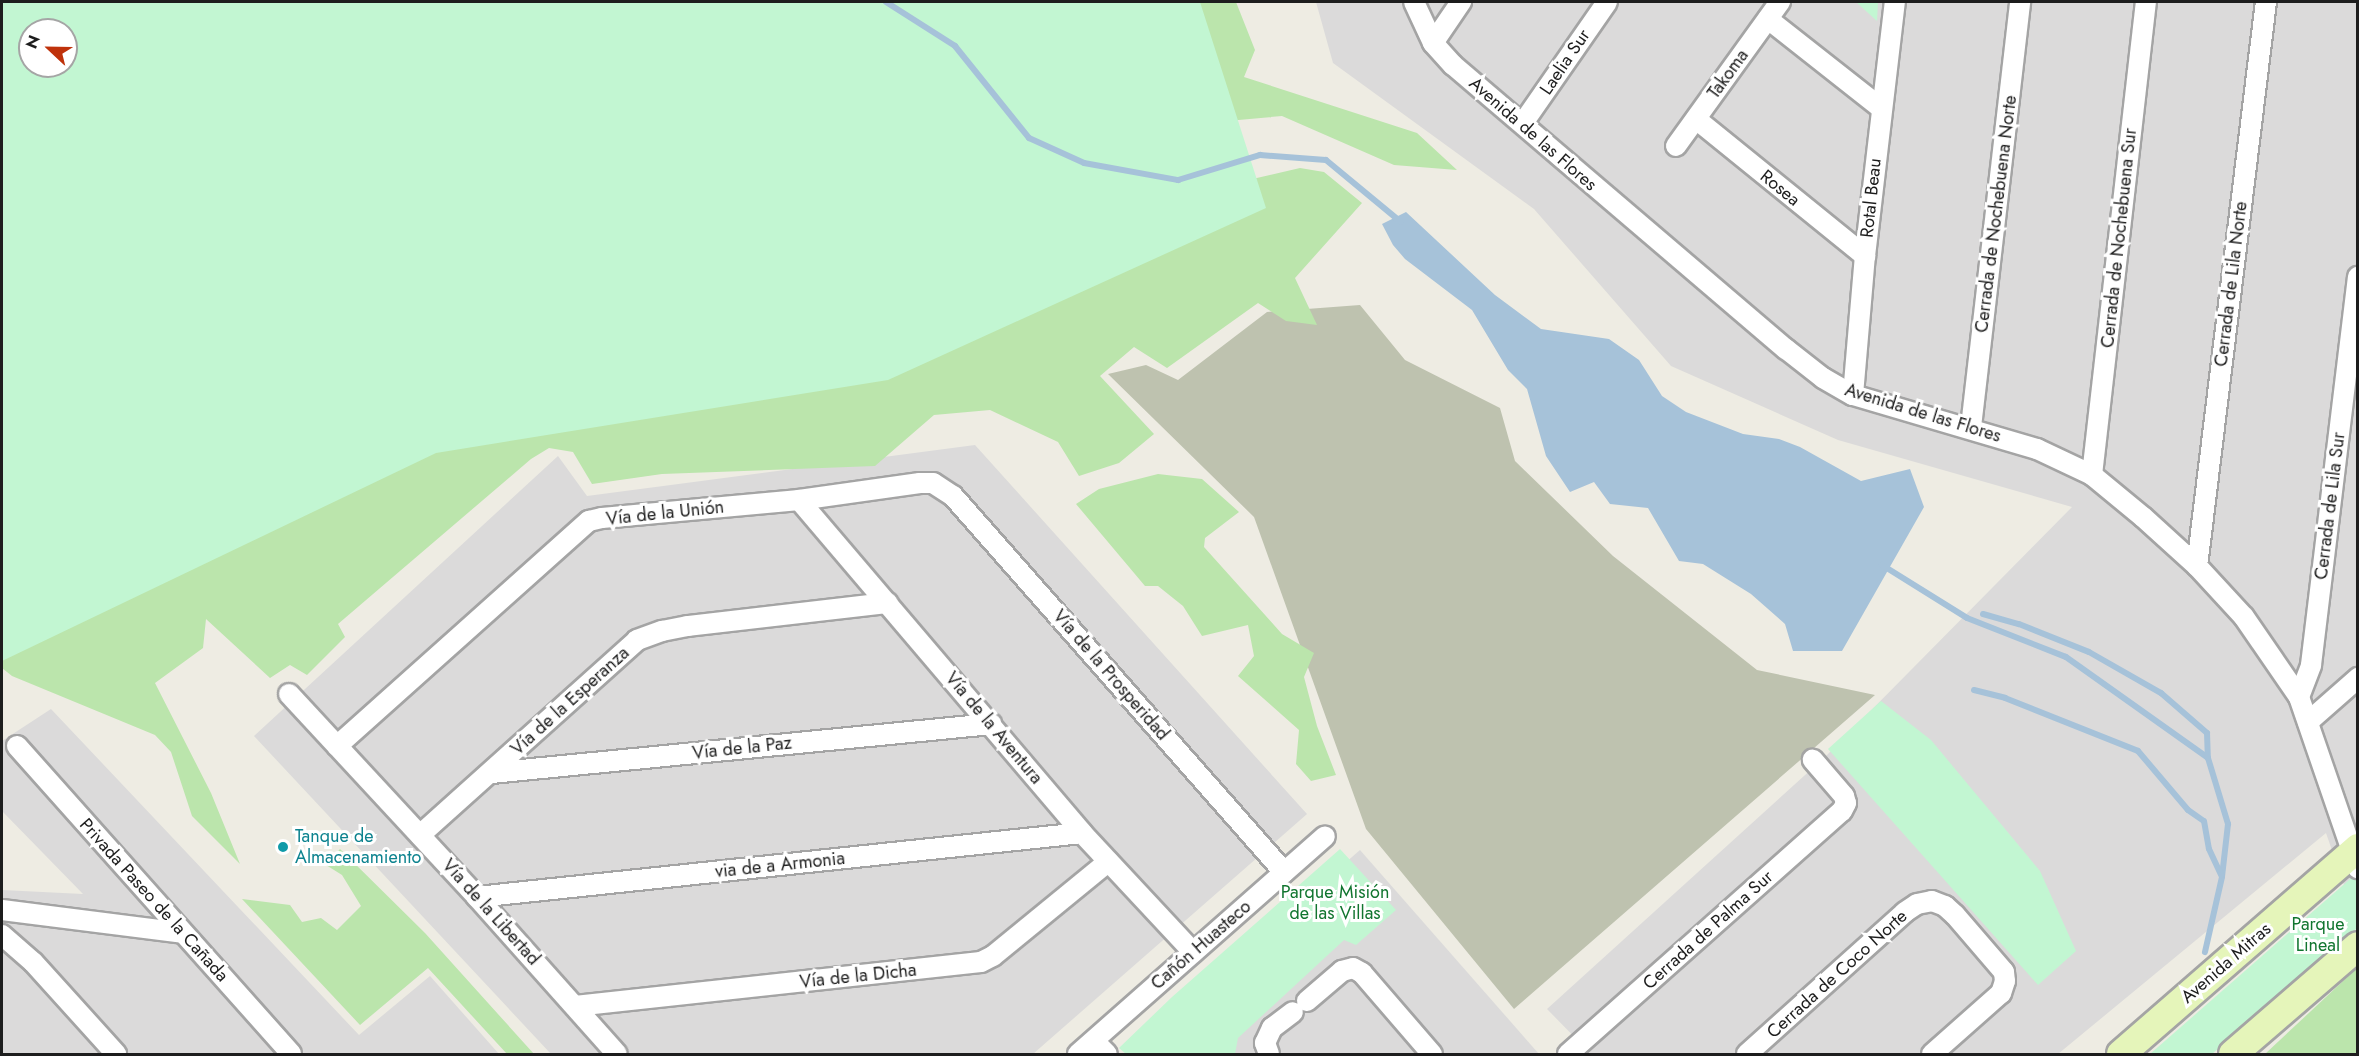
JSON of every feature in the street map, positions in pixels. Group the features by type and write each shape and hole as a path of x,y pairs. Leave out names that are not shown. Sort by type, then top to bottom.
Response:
{"street":[{"name":"Avenida de las Flores","path":"1414,2 1433,43 1453,65 1823,378 1852,395 1971,427 2037,449 2092,475 2196,566 2244,617 2299,697 2356,857"},
{"path":"1433,43 1461,2"},
{"name":"Laelia Sur","path":"1523,123 1607,2"},
{"name":"Takoma","path":"1676,147 1780,2"},
{"name":"Rotal Beau","path":"1852,395 1865,256 1894,2"},
{"name":"Cerrada de Nochebuena Norte","path":"1971,427 2020,2"},
{"name":"Cerrada de Nochebuena Sur","path":"2092,475 2146,2"},
{"name":"Cerrada de Lila Norte","path":"2196,566 2266,2"},
{"path":"1768,19 1881,108"},
{"name":"Rosea","path":"1696,119 1865,256"},
{"name":"Cerrada de Lila Sur","path":"2299,697 2311,665 2358,277"},
{"name":"Vía de la Unión","path":"337,746 589,521 799,500 933,483"},
{"name":"Vía de la Prosperidad","path":"933,483 954,496 1284,872"},
{"name":"Vía de la Aventura","path":"799,500 992,724 1082,833 1194,952"},
{"name":"Vía de la Esperanza","path":"420,835 637,640 662,631 688,626 888,603"},
{"path":"2308,722 2358,678"},
{"name":"Vía de la Libertad","path":"289,694 477,897 616,1054"},
{"name":"Vía de la Paz","path":"491,773 992,724"},
{"name":"Privada Paseo de la Cañada","path":"17,746 291,1054"},
{"name":"Cerrada de Palma Sur","path":"1568,1054 1842,812 1845,803 1844,795 1813,760"},
{"name":"via de a Armonia","path":"477,897 1082,833"},
{"name":"Cañón Huasteco","path":"1077,1054 1100,1048 1194,952 1325,836"},
{"name":"Avenida Mitras","path":"2121,1054 2356,857"},
{"name":"Vía de la Dicha","path":"575,1006 981,962 993,956 1108,862"},
{"name":"Cerrada de Coco Norte","path":"1747,1054 1905,912 1917,904 1932,901 1945,906 1955,915 2004,972 2005,981 2001,993 1932,1054"},
{"path":"2,910 183,933"},
{"path":"2,935 33,962 116,1054"},
{"path":"2233,1054 2358,946"},
{"path":"1267,1049 1272,1028 1342,971 1353,968 1362,973 1432,1054"}],"shaded area":[{"path":"1316,2 2357,2 2357,923 2326,833 2058,1054 1591,1054 1547,1009 1826,756 2072,507 1838,440 1671,366 1534,209 1333,63"},
{"path":"1360,305 1405,360 1500,408 1515,461 1613,556 1757,670 1875,695 1514,1009 1366,829 1254,517 1108,374 1146,365 1178,380 1267,312"},
{"path":"975,445 1307,814 1033,1054 551,1054 254,736 558,456 587,496"},
{"path":"51,709 359,1035 430,976 499,1054 2,1054 2,890 83,894 2,811 2,741"},
{"path":"1360,850 1539,1054 1126,1054"}],"green space":[{"path":"2,2 1153,202 1300,168 1324,172 1362,203 1295,278 1317,325 1286,321 1258,303 1167,368 1134,347 1100,376 1154,434 1119,463 1079,476 1058,442 990,410 934,415 875,466 662,474 592,484 573,452 549,448 531,459 338,624 345,637 307,675 290,665 270,678 206,619 203,648 155,683 211,793 240,864 192,816 171,752 155,735 12,676 2,668"},
{"path":"2,2 1200,2 1266,208 888,380 436,453 2,661"},
{"path":"951,2 1236,2 1255,50 1244,77 1417,133 1457,170 1394,165 1282,116 1071,135"},
{"path":"1856,2 1878,2 1877,21"},
{"path":"1158,474 1202,479 1239,512 1205,538 1204,547 1282,634 1314,653 1304,677 1317,726 1336,775 1311,781 1296,764 1299,730 1238,676 1254,656 1248,625 1202,636 1183,606 1158,586 1145,586 1076,504 1099,489"},
{"path":"1881,701 1931,740 2040,871 2076,951 2038,985 1828,749"},
{"path":"340,849 425,933 534,1054 507,1054 428,968 360,1025 242,899 290,905 302,922 321,918 337,930 361,906 342,875 326,865"},
{"name":"Parque Misión de las Villas","path":"1340,849 1396,910 1356,945 1344,940 1238,1038 1235,1054 1126,1054 1119,1048 1172,997"},
{"name":"Parque Lineal","path":"2357,873 2357,928 2212,1054 2150,1054"},
{"path":"2357,968 2357,1054 2265,1054"}],"water":[{"path":"1406,212 1495,295 1541,329 1609,339 1639,360 1662,396 1686,412 1743,434 1779,439 1800,447 1861,481 1910,469 1924,507 1842,651 1793,651 1785,624 1751,594 1703,564 1679,561 1648,508 1610,504 1594,482 1570,492 1546,456 1527,389 1508,370 1472,310 1405,259 1393,245 1382,224"}],"waterway":[{"path":"886,2 955,46 1029,138 1084,163 1178,180 1260,155 1326,160 1401,222"},
{"path":"1882,565 1967,618 2066,657 2208,758 2228,824 2222,877 2205,952"},
{"path":"1983,614 2019,624 2089,652 2161,693 2207,733 2208,758"},
{"path":"1974,690 2005,698 2138,751 2188,810 2204,821 2209,849 2221,875"}],"place":[{"name":"Tanque de Almacenamiento","path":"283,847"}]}
